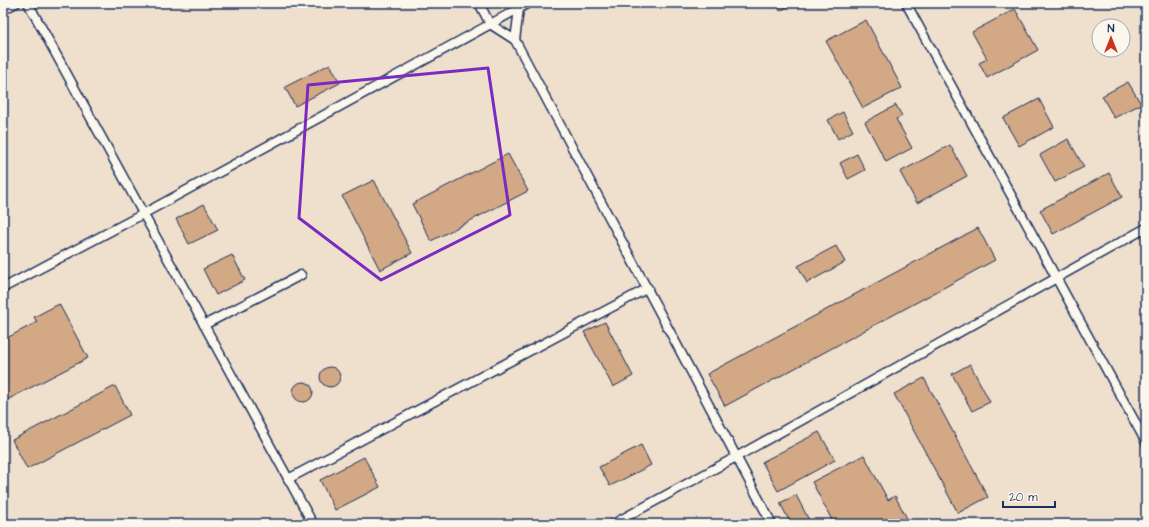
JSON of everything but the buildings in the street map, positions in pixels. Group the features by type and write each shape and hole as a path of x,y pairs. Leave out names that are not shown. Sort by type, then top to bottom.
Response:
{"lane":[{"path":"3,10 16,3"},
{"path":"28,3 313,524"},
{"path":"479,3 490,24 515,40 772,524"},
{"path":"3,288 143,214 490,24 517,6 529,3"},
{"path":"906,3 1146,442"},
{"path":"515,40 517,6"},
{"path":"612,524 736,457 1146,228"},
{"path":"204,325 301,275"},
{"path":"288,479 648,288"}],"highlighted area":[{"path":"488,68 510,215 381,280 299,218 308,85"}],"shaded area":[{"path":"3,3 1146,3 1146,524 3,524"}]}
